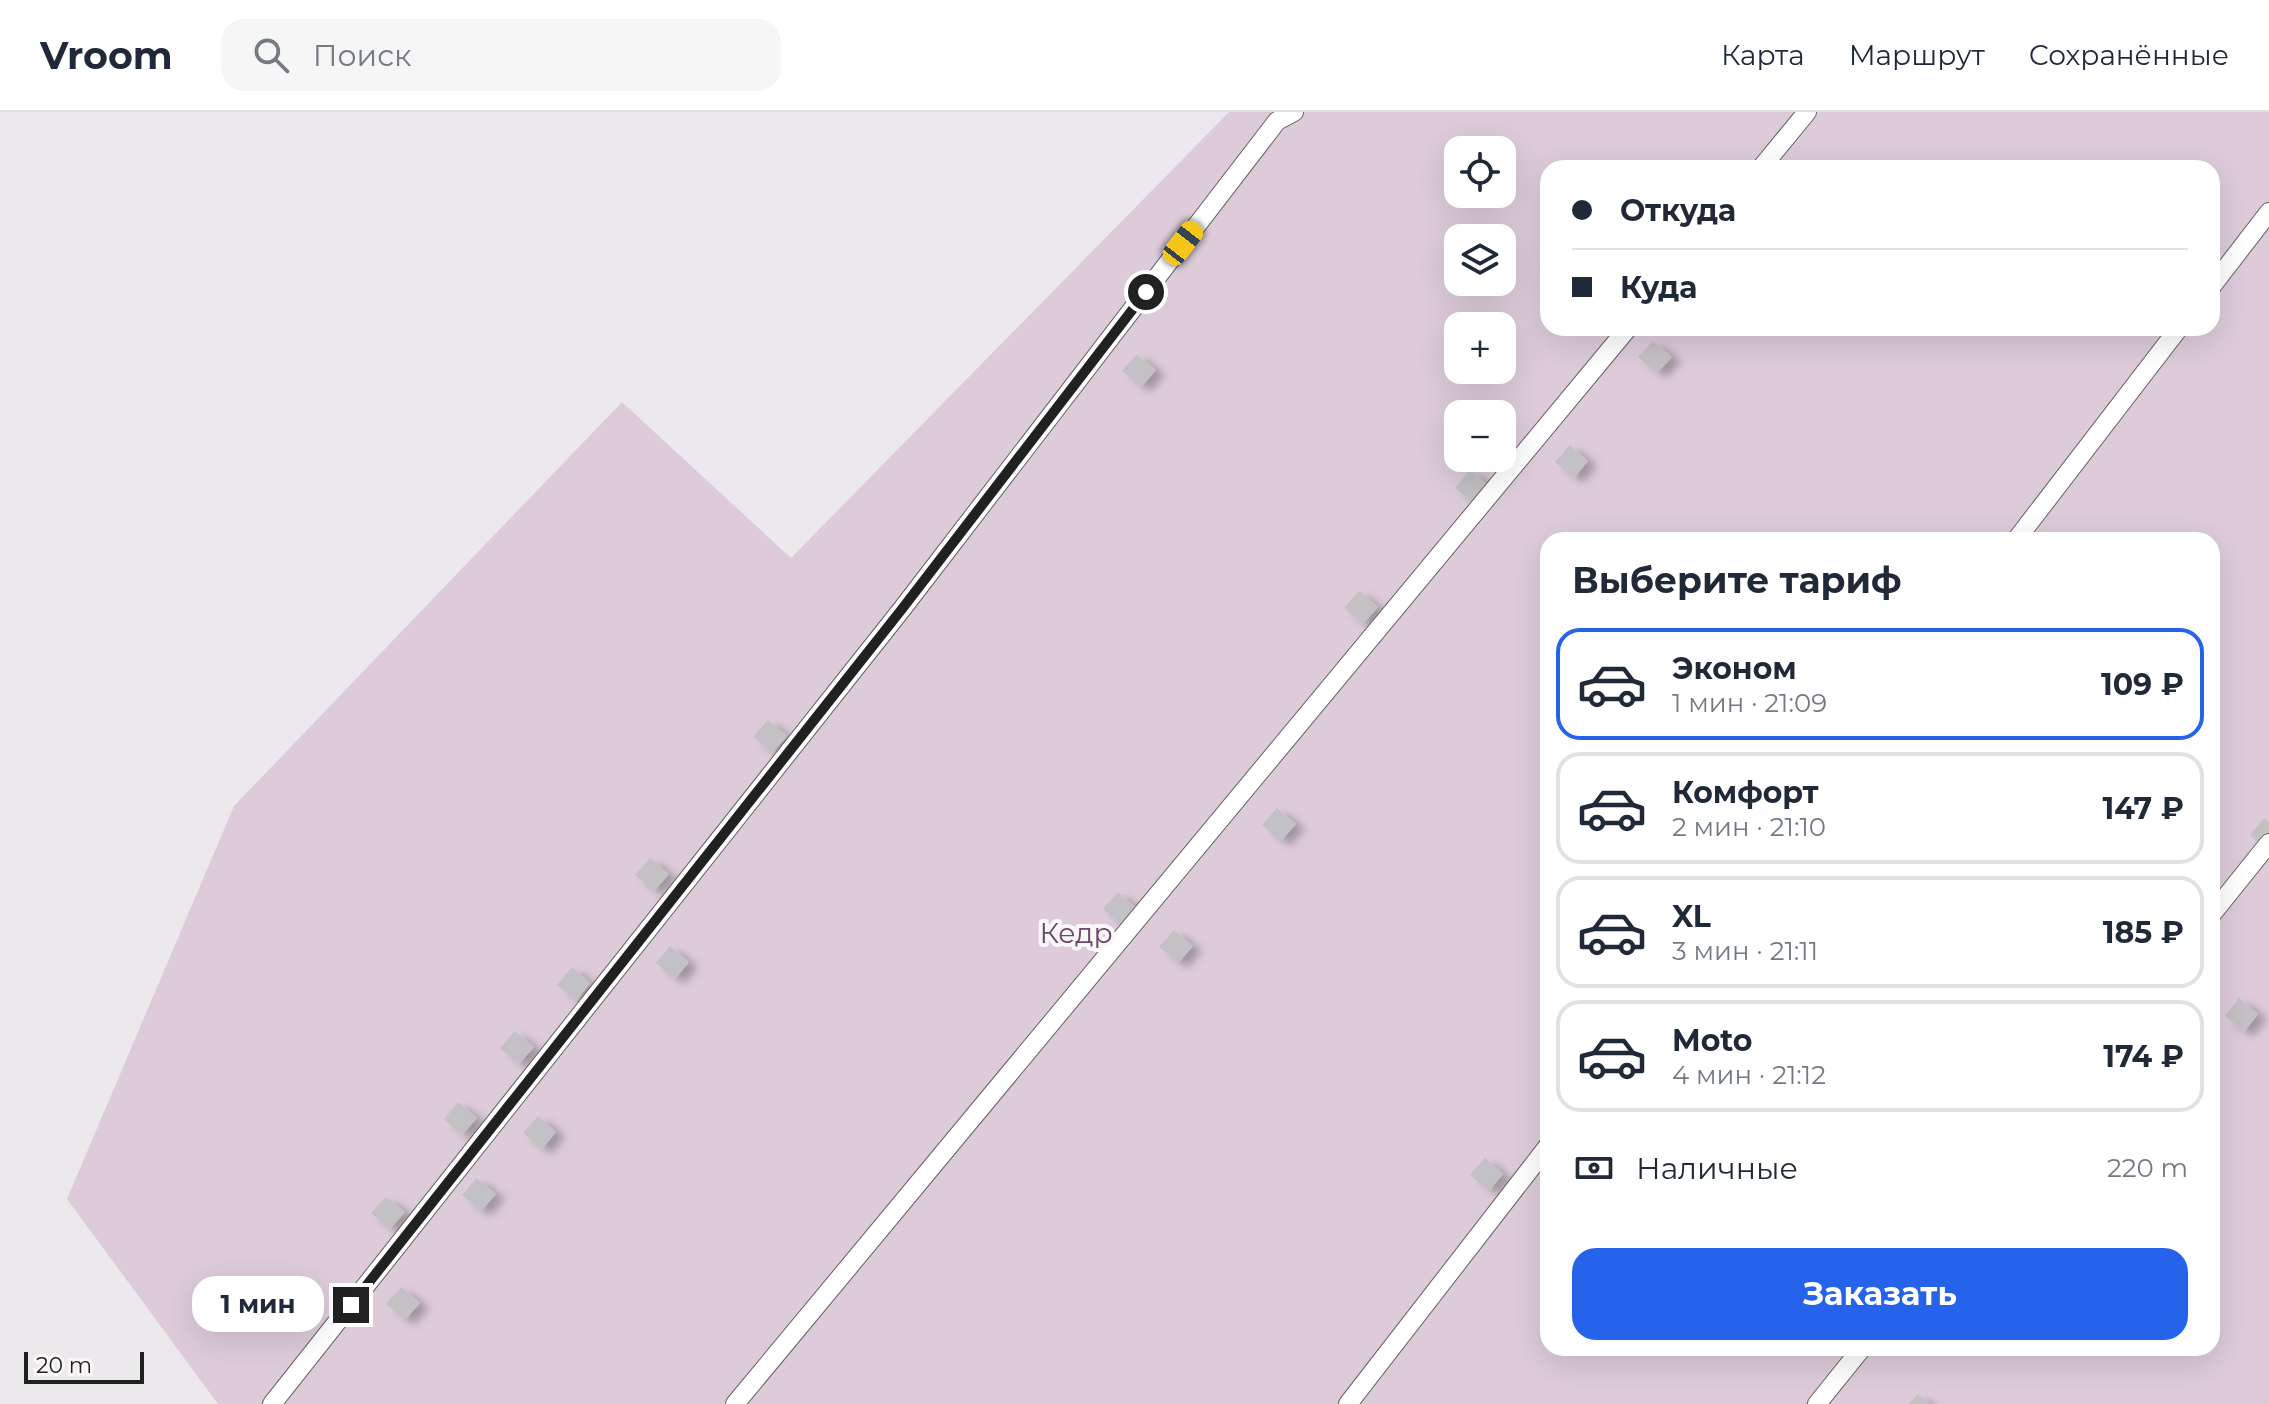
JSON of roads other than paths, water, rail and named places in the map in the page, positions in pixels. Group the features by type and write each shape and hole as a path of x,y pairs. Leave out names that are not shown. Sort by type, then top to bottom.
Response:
{"lane":[{"path":"272,1404 902,609 1277,121 1294,112"},
{"path":"1768,160 1807,112"},
{"path":"2220,276 2269,212"},
{"path":"735,1404 1621,336"},
{"path":"2022,532 2173,336"},
{"path":"2220,904 2269,843"},
{"path":"1348,1404 1540,1156"},
{"path":"1817,1404 1856,1356"}],"park label":[{"name":"Кедр","path":"1076,933"}]}
